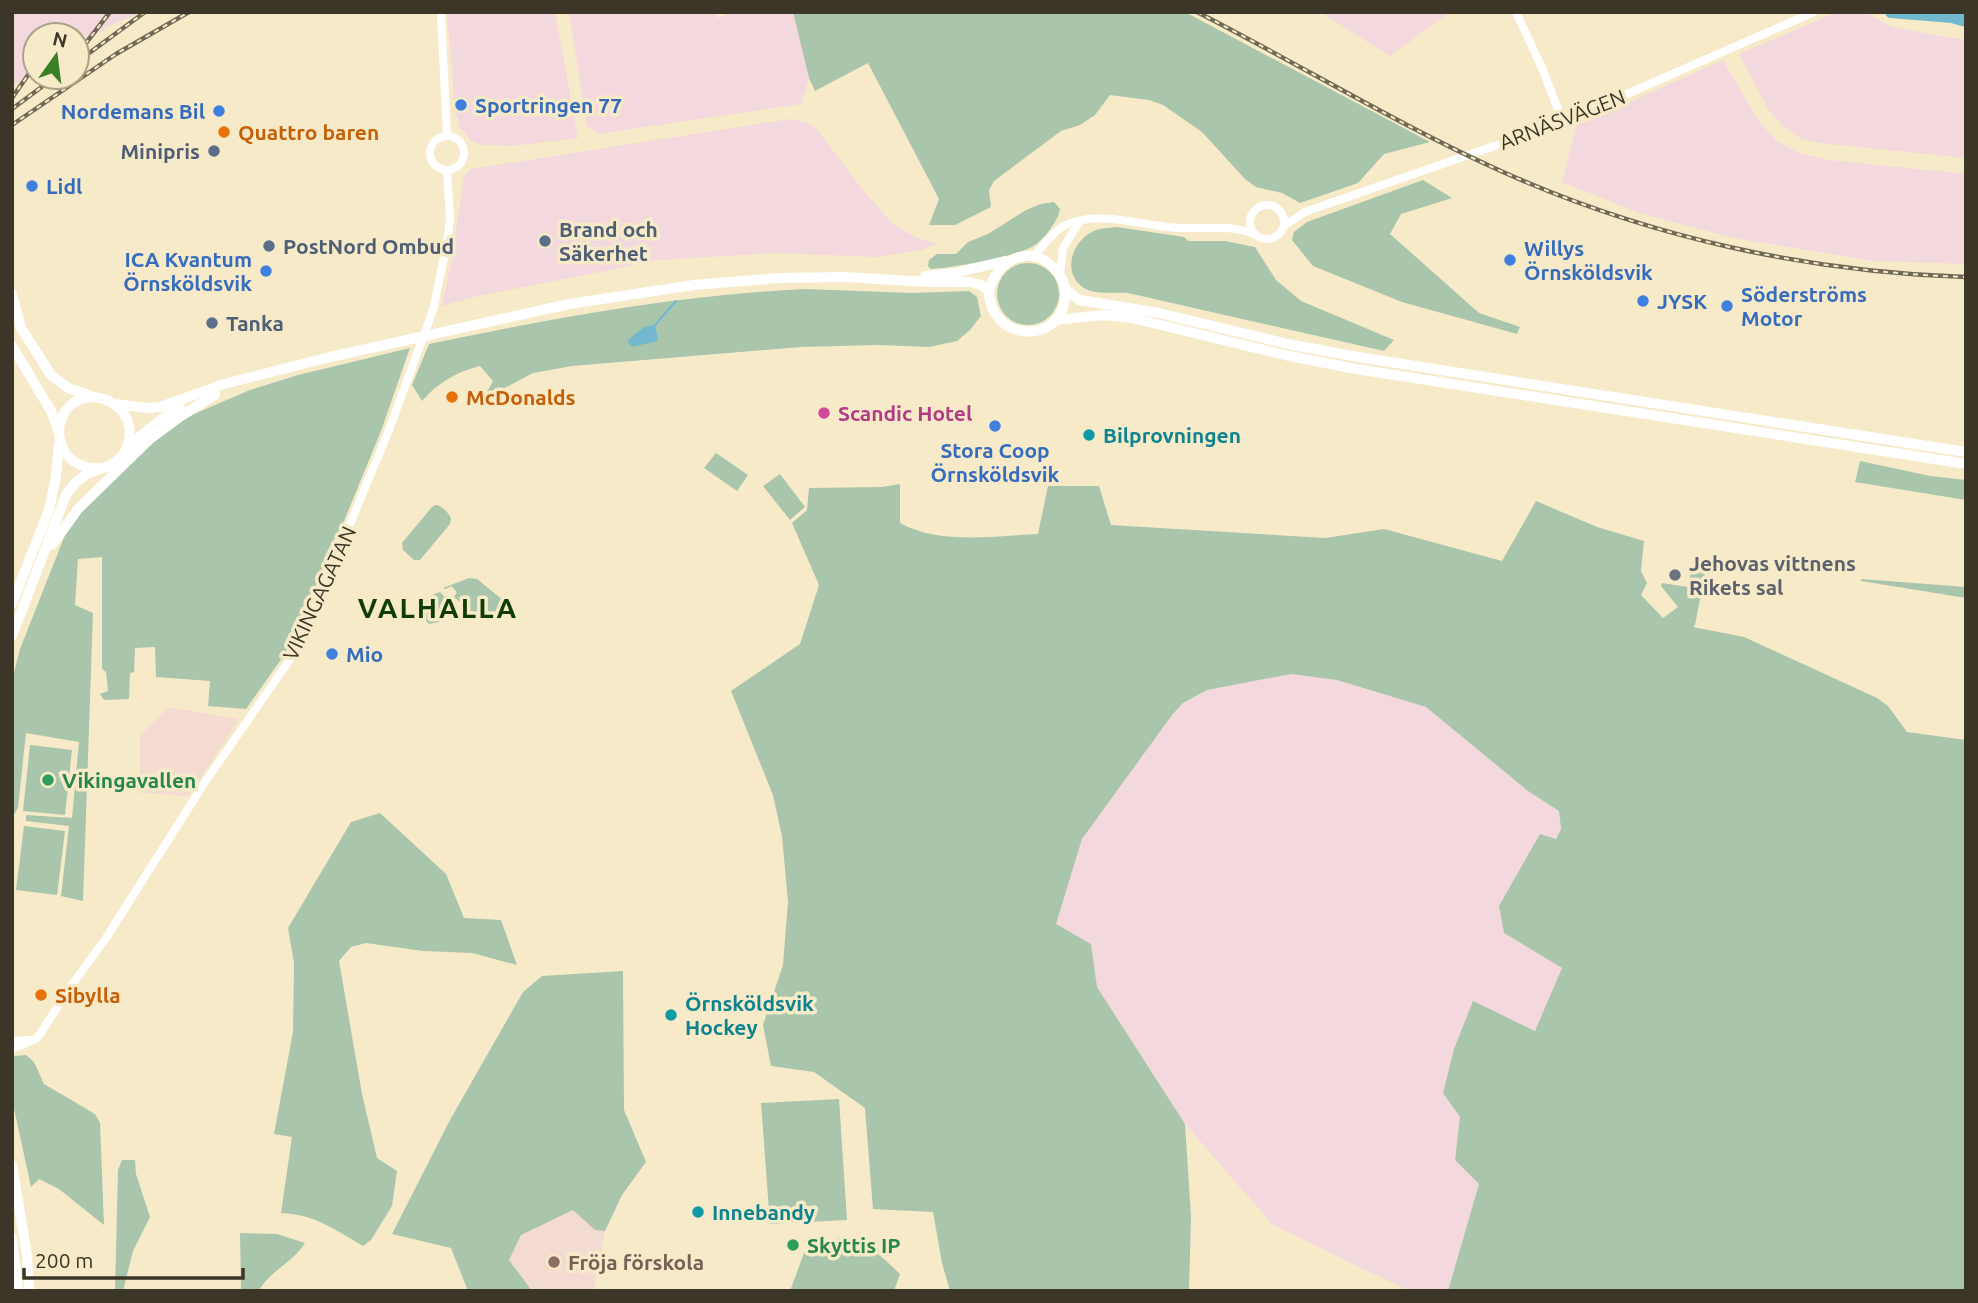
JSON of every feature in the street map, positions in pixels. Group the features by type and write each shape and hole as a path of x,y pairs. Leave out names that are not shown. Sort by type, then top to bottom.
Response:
{"highway":[{"path":"904,279 955,273 1014,258 1033,257 1048,263 1060,275 1065,289 1065,300 1055,320 1041,330 1015,330 996,316 991,306 989,291 997,271 1014,258"},
{"path":"12,604 51,502 62,419 69,407 81,400 95,397 114,404 160,407 197,392 330,357 509,317 632,294 716,283 846,277 970,282 989,291"},
{"path":"1065,289 1079,300 1159,313 1349,355 1966,452"},
{"path":"1055,320 1117,316 1356,369 1966,464"},
{"path":"12,636 66,495 78,480 119,458 127,447 163,418 248,379"},
{"path":"42,559 78,509 150,439 171,422 215,395"},
{"path":"114,404 124,414 129,427 127,447"},
{"path":"59,436 64,452 74,462 87,468 100,468"},
{"path":"12,1165 27,1255 29,1291"},
{"path":"12,1238 18,1291"}],"main road":[{"path":"12,294 20,328 51,374 68,388 95,397"},
{"path":"12,346 51,411 59,436"}],"street":[{"path":"441,12 447,136"},
{"path":"1516,12 1563,122"},
{"name":"ARNÄSVÄGEN","path":"1284,226 1305,212 1563,122 1814,12"},
{"path":"447,136 459,141 464,154 458,167 447,171 435,166 429,154 435,141 447,136"},
{"name":"VIKINGAGATAN","path":"36,1039 106,938 205,782 291,658 342,545 433,310 450,218 447,171"},
{"path":"1033,257 1065,225 1080,221 1114,220 1180,228 1230,228 1263,239 1279,234 1284,226 1283,214 1278,208 1262,205 1246,220 1230,228"},
{"name":"ARNÄSVÄGEN","path":"1278,208 1305,212"},
{"path":"1252,212 1250,224 1256,235"},
{"path":"1060,275 1063,247 1080,221"},
{"path":"12,1041 36,1039"},
{"path":"12,1049 36,1039"}],"shaded area":[{"path":"12,12 142,12 107,27 91,38 91,21 21,21 21,81 12,86"},
{"path":"447,12 555,12 578,138 512,146 483,145 471,141 460,127 455,110"},
{"path":"569,12 715,12 718,18 725,16 724,12 793,12 809,78 801,104 598,134 587,126"},
{"path":"1320,12 1450,12 1390,56"},
{"path":"1837,12 1865,12 1891,27 1966,40 1966,158 1802,139 1784,127 1769,111 1739,54"},
{"path":"1723,60 1758,120 1777,141 1799,153 1829,160 1966,174 1966,264 1873,261 1738,239 1639,213 1562,182 1576,126"},
{"path":"790,119 808,123 816,128 862,189 893,224 917,238 937,243 922,250 876,257 775,253 660,260 474,297 442,306 464,176 471,169"},
{"path":"1291,674 1337,680 1426,707 1528,791 1559,811 1561,829 1504,933 1562,968 1536,1031 1473,1002 1454,1049 1443,1093 1460,1117 1455,1160 1479,1184 1448,1291 1409,1291 1273,1225 1185,1124 1097,987 1091,944 1056,924 1082,839 1183,703 1207,690"},
{"path":"169,707 239,719 189,796 140,793 140,735"},
{"path":"573,1210 595,1230 605,1231 594,1291 532,1291 509,1260 511,1224 559,1218"}],"green space":[{"path":"793,12 1185,12 1430,142 1384,154 1358,183 1300,203 1282,193 1256,187 1245,179 1202,132 1163,105 1149,100 1110,95 1095,115 1080,125 1061,131 994,181 989,190 991,207 955,225 929,225 939,199 868,63 815,91 809,78"},
{"path":"1423,180 1452,198 1401,214 1390,234 1479,313 1520,327 1517,334 1402,302 1313,266 1292,240 1294,232 1307,222"},
{"path":"1054,202 1060,209 1059,214 1047,234 1035,245 1001,257 969,264 931,269 928,266 929,260 937,254 956,254 968,242 988,234 1026,210"},
{"path":"1117,227 1184,237 1188,241 1225,241 1255,247 1276,280 1301,301 1394,340 1384,351 1128,293 1099,292 1084,288 1073,276 1071,268 1074,252 1083,238 1093,231"},
{"path":"1022,263 1034,263 1050,272 1057,282 1057,306 1050,316 1034,325 1022,325 1011,320 1002,311 997,300 997,288 1002,277 1011,268"},
{"path":"805,289 912,293 969,291 977,297 981,316 957,341 929,347 801,347 572,366 533,373 493,394 485,402 482,401 493,381 480,366 448,379 422,401 412,385 429,344 663,302"},
{"path":"410,348 381,431 342,526 330,547 309,606 285,654 246,709 208,706 210,681 156,677 155,647 135,648 129,699 104,700 100,694 108,691 106,672 102,669 102,557 78,559 75,605 93,613 83,901 61,896 69,826 26,821 26,815 72,818 79,742 26,733 18,808 12,818 12,680 20,649 67,530 93,491 151,439 194,414 250,390 298,375"},
{"path":"716,453 748,475 737,491 704,468"},
{"path":"1860,461 1930,476 1966,480 1966,500 1855,482"},
{"path":"780,474 805,507 790,520 763,486"},
{"path":"900,484 900,523 916,530 950,537 1038,534 1048,486 1099,486 1111,525 1325,538 1384,529 1502,561 1536,501 1597,527 1644,541 1641,571 1647,583 1641,595 1663,618 1678,607 1661,586 1662,583 1688,587 1691,571 1705,573 1693,627 1744,637 1877,698 1888,706 1907,732 1966,740 1966,1291 1448,1291 1479,1184 1455,1160 1460,1117 1443,1093 1454,1049 1473,1001 1535,1031 1562,968 1504,933 1499,906 1540,834 1556,839 1561,829 1559,811 1528,791 1426,707 1337,680 1291,674 1207,690 1183,703 1082,839 1056,924 1091,944 1097,987 1185,1124 1191,1216 1189,1291 950,1291 933,1212 873,1209 865,1108 814,1072 771,1066 763,1025 783,965 788,902 782,836 773,795 731,691 800,644 819,585 792,523 807,510 809,488 882,487"},
{"path":"436,505 443,508 451,518 450,524 420,560 414,560 403,550 402,543"},
{"path":"469,578 477,579 509,605 480,620 454,597 457,592 451,586 443,588"},
{"path":"1861,581 1966,587 1966,598"},
{"path":"440,592 451,606 439,622 429,624 420,614 421,611 430,597"},
{"name":"Vikingavallen","path":"30,745 72,750 65,815 23,811"},
{"path":"380,813 446,874 464,918 501,920 517,965 472,953 423,951 366,943 351,947 339,961 362,1094 377,1158 397,1171 392,1206 371,1240 363,1246 315,1220 281,1213 292,1137 274,1134 293,1032 294,963 288,928 351,822"},
{"name":"Vikingavallen","path":"24,826 65,831 57,895 16,890"},
{"path":"623,971 624,1110 646,1162 622,1195 605,1231 595,1230 573,1210 521,1235 509,1260 532,1291 468,1291 451,1248 392,1234 450,1120 523,992 542,976"},
{"path":"26,1055 34,1062 44,1084 95,1114 100,1123 104,1225 59,1189 39,1179 31,1187 12,1099 12,1060 14,1056"},
{"path":"839,1099 847,1220 770,1224 761,1103"},
{"path":"122,1160 135,1160 136,1174 150,1217 133,1251 123,1291 115,1291 118,1170"},
{"path":"240,1233 277,1234 305,1243 269,1277 259,1291 241,1291"},
{"path":"844,1238 868,1247 900,1274 894,1291 790,1291 804,1253 808,1254 824,1242"}],"water":[{"path":"655,325 658,340 634,347 629,344 628,340 644,327"}],"waterway":[{"path":"1891,12 1952,17 1966,21"},
{"path":"655,325 676,301"}],"railway":[{"path":"91,37 110,12"},
{"path":"91,52 145,12"},
{"path":"12,125 116,54 189,12"},
{"path":"1197,12 1464,154 1558,195 1614,215 1729,247 1788,259 1906,274 1966,277"},
{"path":"12,98 21,85"},
{"path":"12,109 36,91"}],"place":[{"name":"Sportringen 77","path":"461,105"},
{"name":"Nordemans Bil","path":"219,111"},
{"name":"Quattro baren","path":"224,132"},
{"name":"Minipris","path":"214,151"},
{"name":"Lidl","path":"32,186"},
{"name":"Brand och Säkerhet","path":"545,241"},
{"name":"PostNord Ombud","path":"269,246"},
{"name":"Willys Örnsköldsvik","path":"1510,260"},
{"name":"ICA Kvantum Örnsköldsvik","path":"266,271"},
{"name":"JYSK","path":"1643,301"},
{"name":"Söderströms Motor","path":"1727,306"},
{"name":"Tanka","path":"212,323"},
{"name":"McDonalds","path":"452,397"},
{"name":"Scandic Hotel","path":"824,413"},
{"name":"Stora Coop Örnsköldsvik","path":"995,426"},
{"name":"Bilprovningen","path":"1089,435"},
{"name":"Jehovas vittnens Rikets sal","path":"1675,575"},
{"name":"Mio","path":"332,654"},
{"name":"Vikingavallen","path":"48,780"},
{"name":"Sibylla","path":"41,995"},
{"name":"Örnsköldsvik Hockey","path":"671,1015"},
{"name":"Innebandy","path":"698,1212"},
{"name":"Skyttis IP","path":"793,1245"},
{"name":"Fröja förskola","path":"554,1262"}],"district":[{"name":"VALHALLA","path":"438,607"}]}
